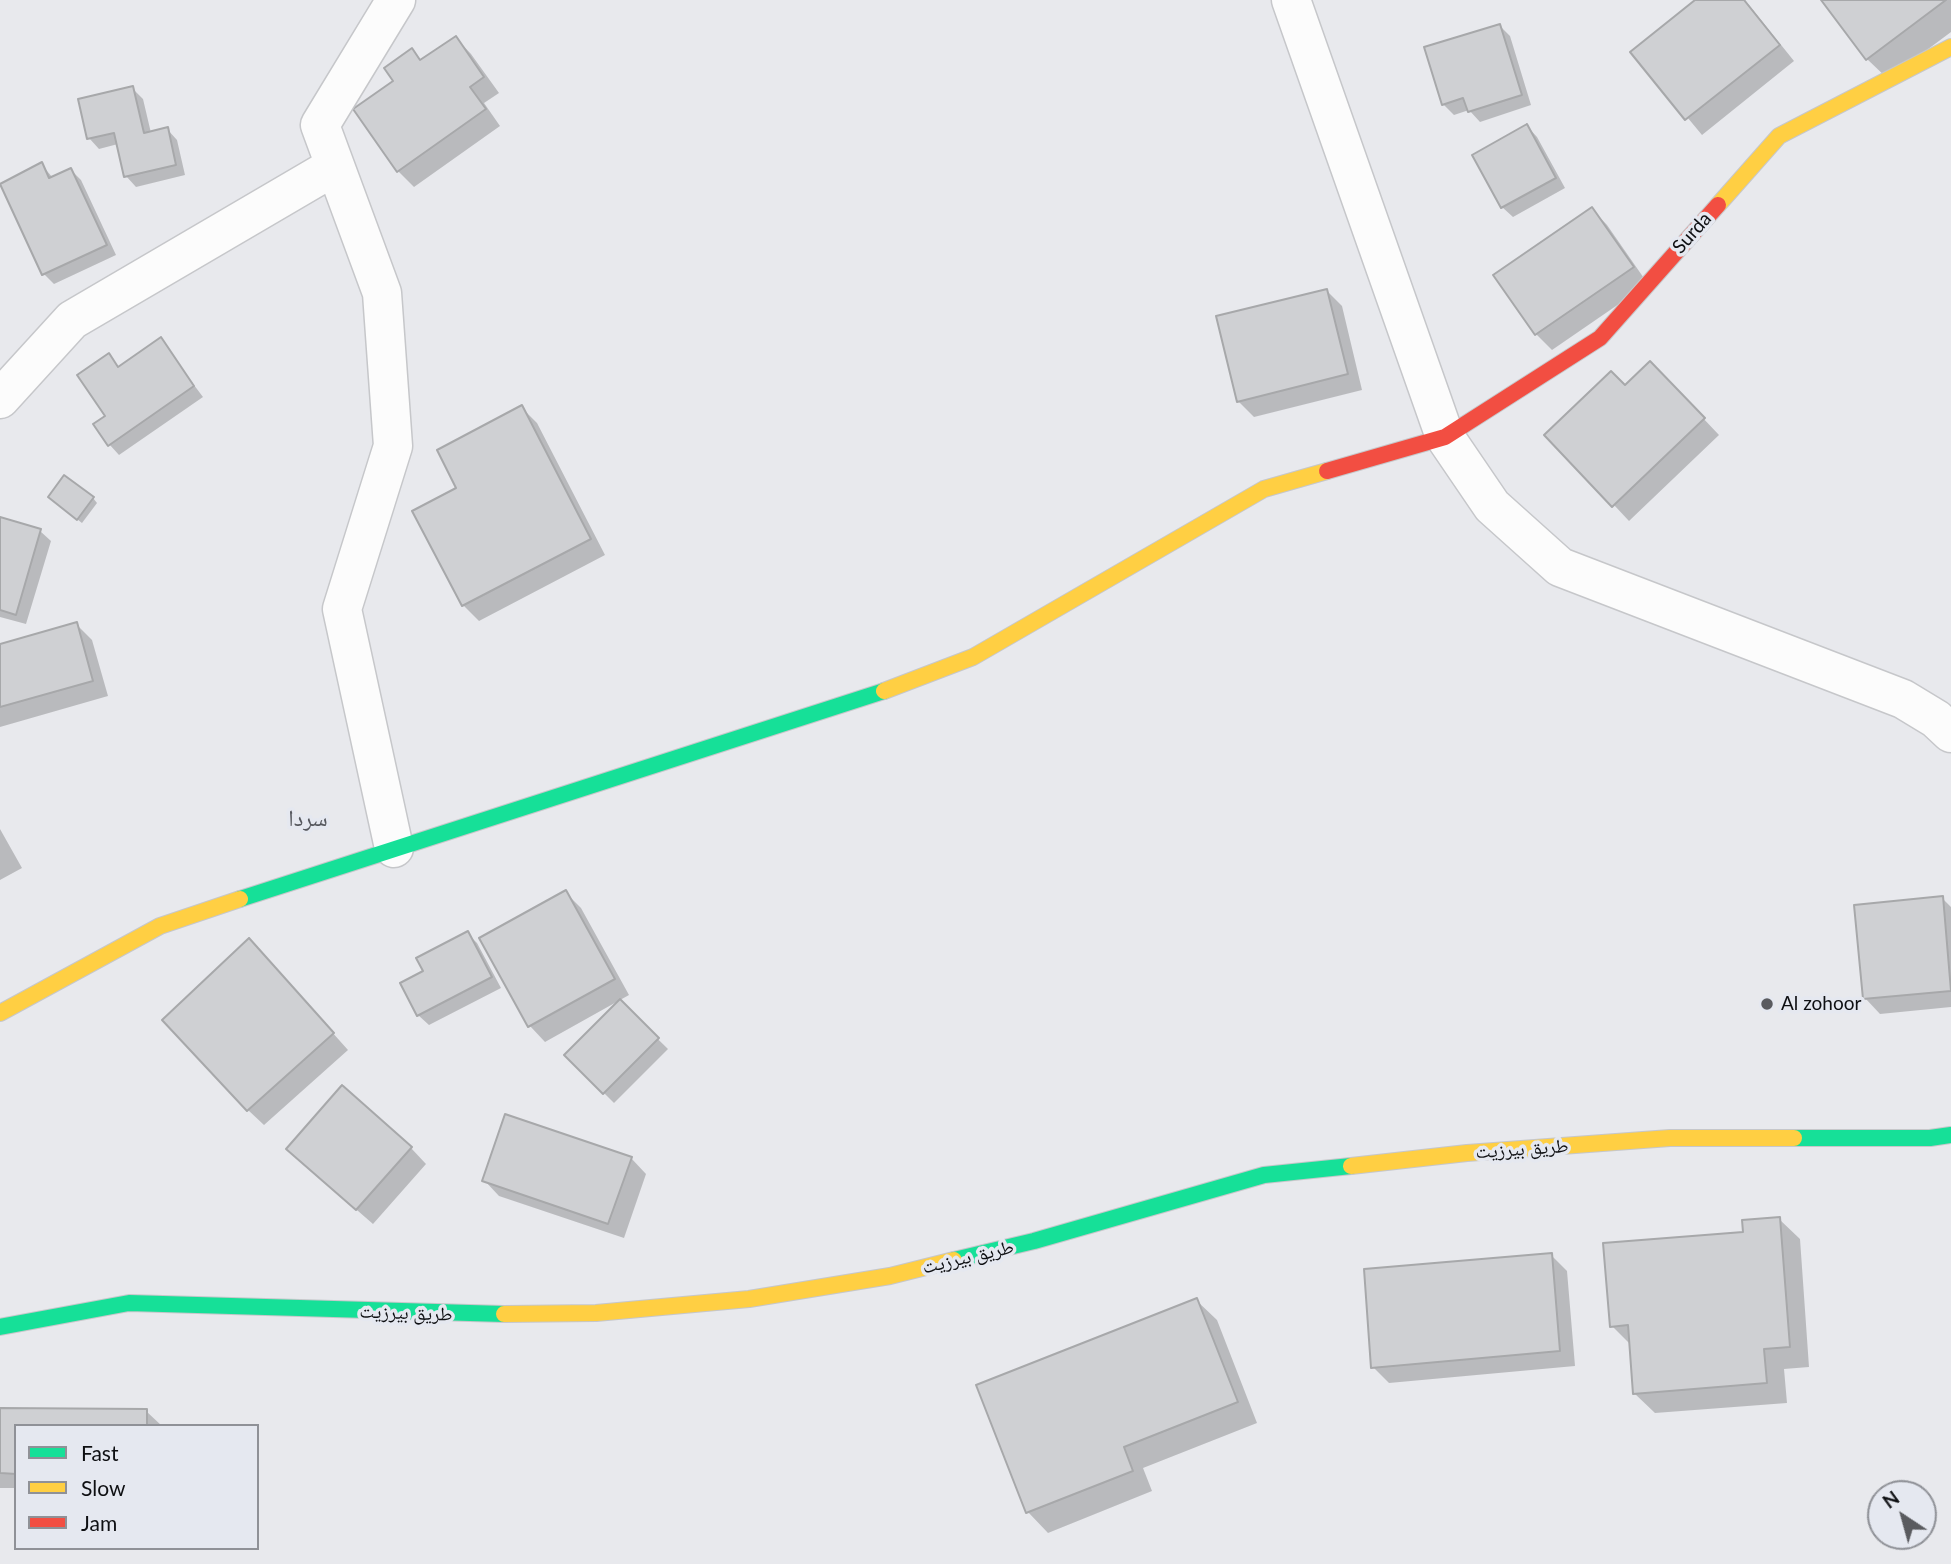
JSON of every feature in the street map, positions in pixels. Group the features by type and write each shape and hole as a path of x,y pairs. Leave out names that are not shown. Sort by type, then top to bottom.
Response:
{"street":[{"path":"394,848 341,609 393,446 382,293 320,125 396,0"},
{"path":"1292,0 1445,437 1492,506 1560,566 1903,699 1951,733"},
{"name":"Surda","path":"0,1013 160,926 394,848 866,698 973,657 1264,489 1445,437 1600,338 1779,136 1951,47"},
{"path":"0,399 72,320 335,166"},
{"path":"1930,1138 1951,1135"},
{"name":"طريق بيرزيت","path":"0,1327 129,1303 462,1314 596,1313 749,1299 890,1276 1034,1241 1264,1175 1467,1153 1670,1138 1930,1138"},
{"path":"1930,1138 1951,1140"}],"building":[{"path":"1695,0 1744,0 1780,45 1685,120 1630,52"},
{"path":"1821,0 1946,0 1866,60"},
{"path":"1500,24 1522,95 1468,112 1463,98 1442,105 1424,47"},
{"path":"456,36 484,77 470,87 486,109 397,172 353,109 393,81 384,68 412,48 420,60"},
{"path":"133,86 144,133 168,127 176,165 124,177 114,133 87,139 78,99"},
{"path":"1527,124 1556,178 1501,208 1472,155"},
{"path":"42,162 49,178 71,168 107,245 42,275 0,184"},
{"path":"1592,207 1634,267 1535,335 1493,275"},
{"path":"1327,289 1348,374 1237,402 1216,316"},
{"path":"161,337 194,386 108,446 93,424 105,416 77,375 109,353 118,367"},
{"path":"1650,361 1705,418 1612,507 1544,435 1611,371 1625,385"},
{"path":"522,405 591,539 462,606 412,511 456,488 437,450"},
{"path":"64,475 94,497 77,520 48,497"},
{"path":"0,517 41,529 16,615 0,610"},
{"path":"77,622 93,681 0,707 0,644"},
{"path":"566,890 615,979 528,1027 479,938"},
{"path":"1943,896 1951,991 1863,999 1854,905"},
{"path":"468,931 492,977 417,1016 400,983 423,971 416,958"},
{"path":"249,938 334,1033 247,1111 162,1020"},
{"path":"620,999 659,1038 603,1094 564,1055"},
{"path":"342,1085 412,1147 356,1210 286,1149"},
{"path":"505,1114 632,1157 608,1224 482,1181"},
{"path":"1780,1217 1790,1347 1764,1349 1767,1383 1633,1394 1628,1325 1610,1327 1603,1243 1743,1232 1742,1220"},
{"path":"1552,1253 1560,1351 1371,1368 1364,1269"},
{"path":"1197,1298 1238,1402 1124,1447 1133,1471 1026,1513 976,1385"},
{"path":"0,1408 147,1409 147,1424 14,1424 14,1474 0,1473"}],"traffic: fast":[{"path":"240,899 884,691"},
{"path":"1794,1138 1930,1138 1951,1135"},
{"path":"954,1260 1034,1241 1264,1175 1351,1166"},
{"path":"0,1327 129,1303 504,1314"}],"traffic: slow":[{"path":"1718,205 1779,136 1951,47"},
{"path":"884,691 973,657 1264,489 1327,471"},
{"path":"0,1013 160,926 240,899"},
{"path":"1351,1166 1467,1153 1670,1138 1794,1138"},
{"path":"504,1314 596,1313 749,1299 890,1276 954,1260"}],"traffic: jam":[{"path":"1327,471 1445,437 1600,338 1718,205"}],"place":[{"name":"Al zohoor","path":"1767,1004"}],"district":[{"name":"سردا","path":"308,819"}]}
